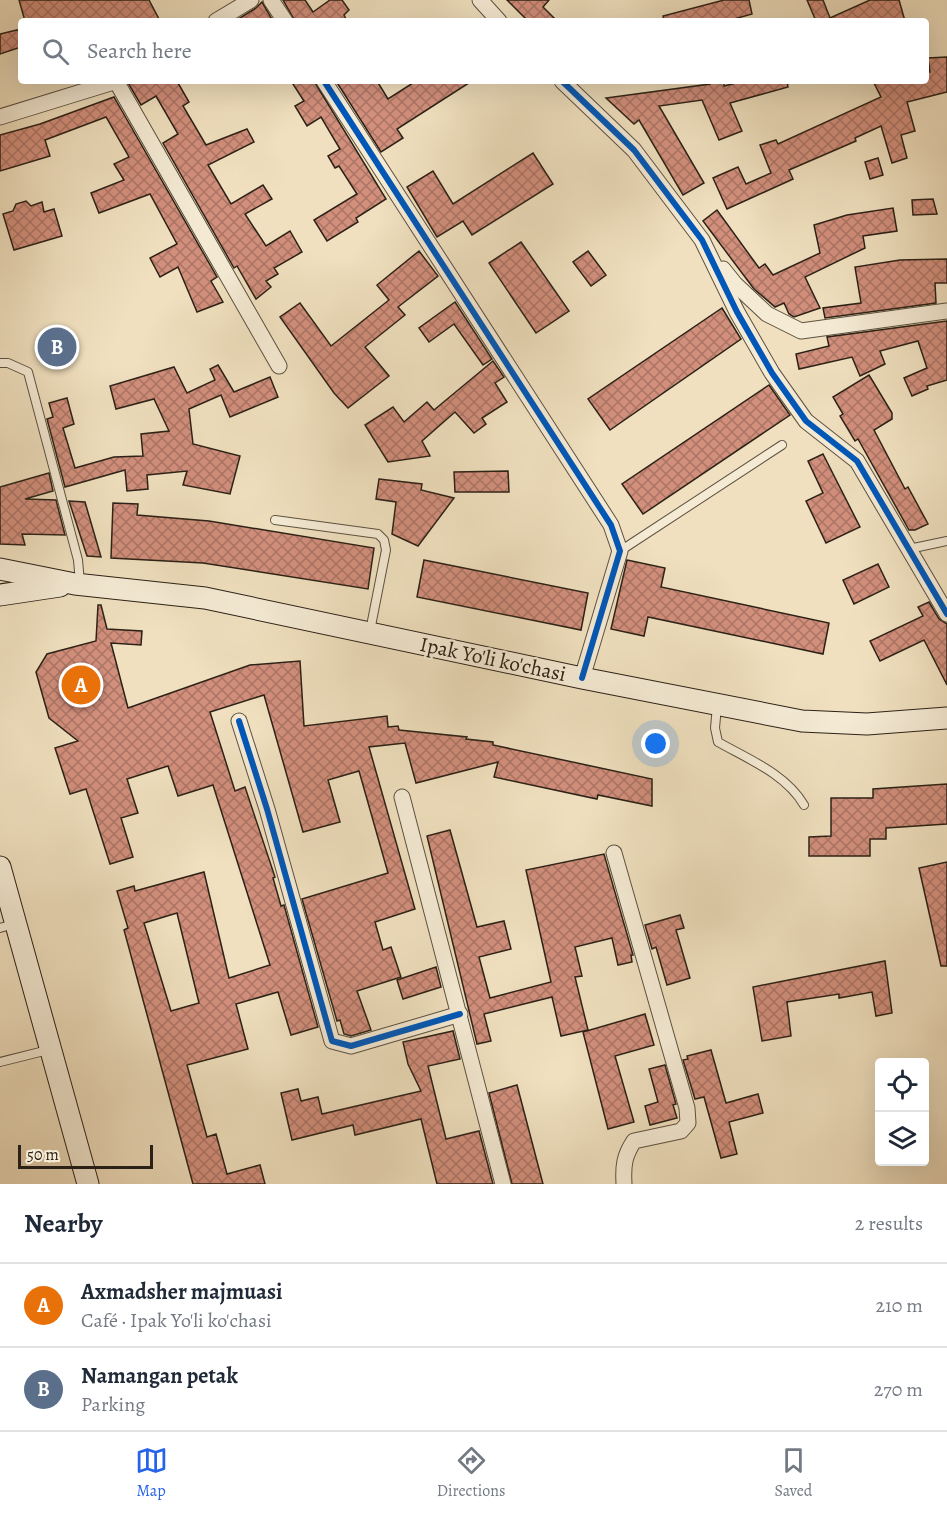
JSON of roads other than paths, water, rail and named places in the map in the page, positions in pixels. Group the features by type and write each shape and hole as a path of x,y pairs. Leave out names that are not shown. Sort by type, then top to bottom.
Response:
{"main road":[{"name":"Ipak Yo'li ko'chasi","path":"0,569 78,584 205,598 582,678 802,721 867,724 947,718"},
{"name":"Ipak Yo'li ko'chasi","path":"0,595 78,584"},
{"path":"0,867 7,926 49,1050 87,1184"}],"street":[{"path":"221,18 251,0"},
{"path":"271,0 283,18"},
{"path":"480,0 496,18"},
{"path":"0,117 107,84"},
{"path":"119,84 279,366"},
{"path":"326,84 611,525 620,551 582,678"},
{"path":"565,84 634,150 735,284 767,314 801,331 947,312"},
{"path":"702,240 737,312 772,373 806,421 857,461 947,614"},
{"path":"239,721 267,809 332,1041 351,1046 460,1014"},
{"path":"402,797 503,1184"},
{"path":"614,853 687,1108 688,1123 681,1131 634,1141 626,1153 623,1164 624,1184"}],"lane":[{"path":"0,363 8,363 28,372 78,560 78,584"},
{"path":"620,551 782,445"},
{"path":"274,520 378,534 384,540 386,550 370,632"},
{"path":"909,549 947,541"},
{"path":"717,704 715,728 718,742 772,773 797,792 804,804"},
{"path":"0,1062 49,1050"}],"place":[{"name":"Namangan petak","path":"57,347"},
{"name":"Axmadsher majmuasi","path":"81,685"}]}
